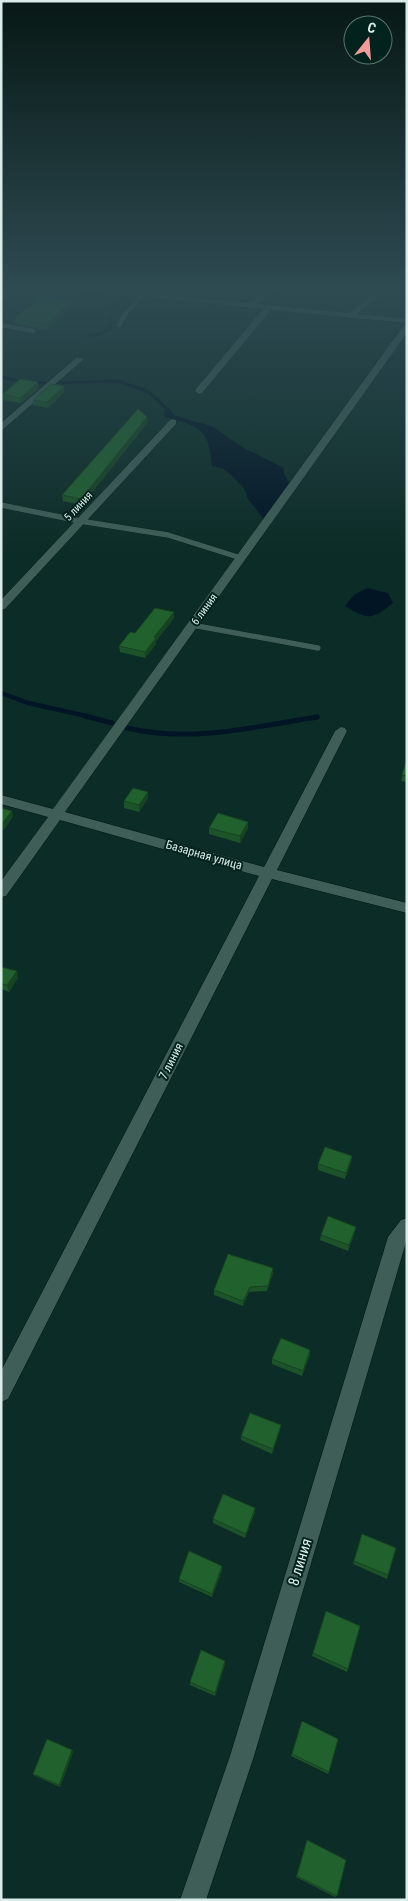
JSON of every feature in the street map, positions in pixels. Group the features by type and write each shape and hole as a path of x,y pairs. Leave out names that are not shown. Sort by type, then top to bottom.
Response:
{"street":[{"path":"1,428 59,378"},
{"path":"199,391 210,378"},
{"name":"6 линия","path":"1,892 370,378"},
{"name":"5 линия","path":"1,607 173,422"},
{"name":"7 линия","path":"1,1392 341,731"},
{"name":"Базарная улица","path":"1,799 268,873 407,908"},
{"name":"8 линия","path":"193,1900 242,1756 397,1237 407,1226"}],"lane":[{"path":"1,505 80,521 168,535 241,558"},
{"path":"192,625 318,648"}],"water":[{"path":"169,410 173,415 214,427 240,446 284,468 284,474 291,486 271,514 263,518 248,499 244,488 224,469 212,466 211,453 205,436 194,427 165,417 164,411"},
{"path":"367,588 388,593 393,603 380,613 370,616 359,614 345,606 354,595"}],"building":[{"path":"20,379 38,382 20,398 3,394"},
{"path":"51,384 64,386 47,402 33,400"},
{"path":"138,409 147,417 81,499 62,495"},
{"path":"155,608 174,612 154,637 156,638 145,652 119,646 130,632 135,633"},
{"path":"407,757 407,776 402,775"},
{"path":"133,788 148,792 139,805 124,801"},
{"path":"1,808 12,811 1,825"},
{"path":"218,813 248,822 240,836 209,828"},
{"path":"1,967 17,971 7,985 1,984"},
{"path":"325,1147 352,1156 346,1173 318,1164"},
{"path":"328,1216 356,1227 349,1245 321,1235"},
{"path":"228,1254 273,1268 268,1286 250,1287 243,1301 214,1290"},
{"path":"281,1338 310,1350 303,1371 272,1359"},
{"path":"250,1413 281,1425 273,1449 241,1436"},
{"path":"223,1494 255,1508 246,1534 213,1519"},
{"path":"362,1534 396,1548 388,1575 354,1561"},
{"path":"189,1551 222,1566 212,1594 179,1579"},
{"path":"326,1611 360,1626 348,1669 313,1653"},
{"path":"201,1650 225,1661 215,1693 190,1682"},
{"path":"302,1721 338,1739 329,1772 292,1754"},
{"path":"47,1739 72,1750 59,1785 33,1774"},
{"path":"307,1840 346,1860 337,1896 297,1876"}],"waterway":[{"path":"4,378 23,382"},
{"path":"59,383 118,381 149,392 173,415"},
{"path":"33,382 46,383"},
{"path":"1,693 28,703 91,717"},
{"path":"85,716 112,723"},
{"path":"127,728 174,734 198,734 246,729 317,717 314,717"}]}
